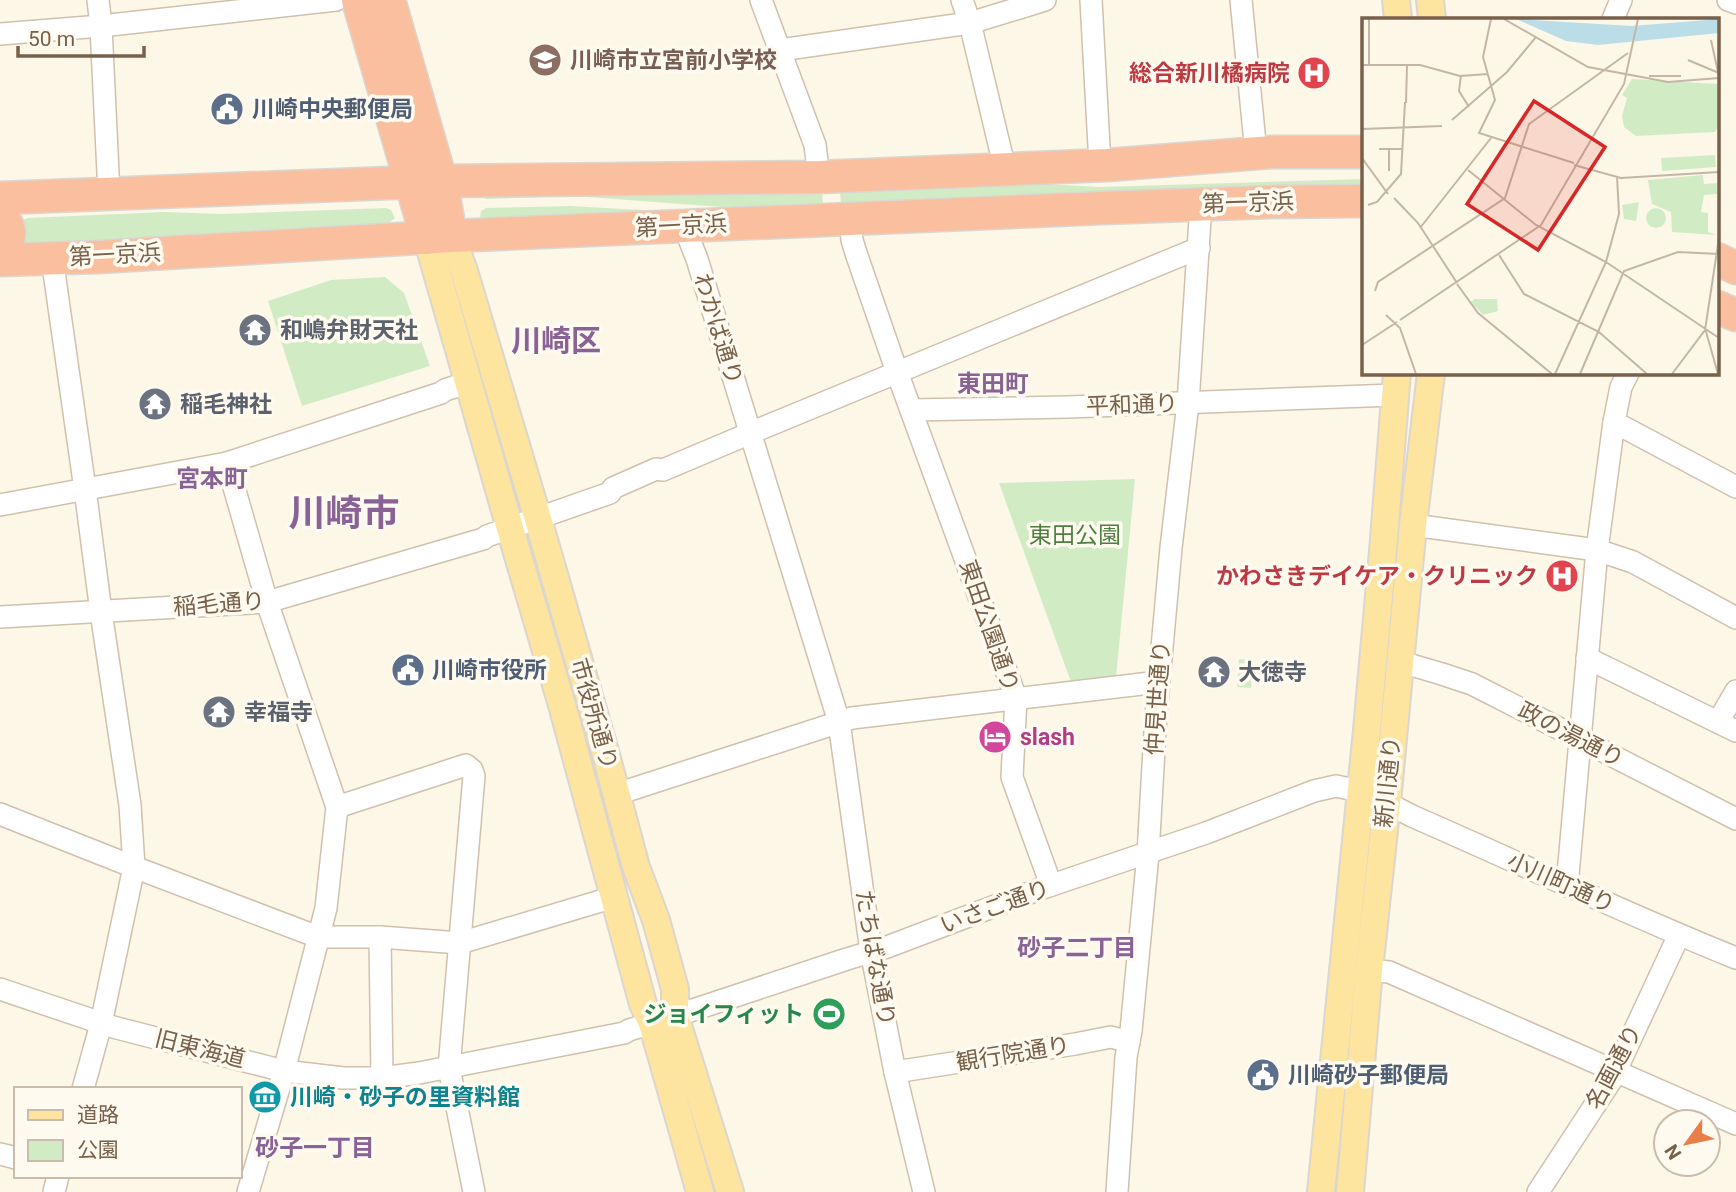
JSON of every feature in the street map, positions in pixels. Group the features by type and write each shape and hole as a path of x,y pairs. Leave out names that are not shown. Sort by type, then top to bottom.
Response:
{"highway":[{"path":"358,0 426,182"},
{"path":"388,0 439,237"},
{"name":"第一京浜","path":"0,198 426,182 819,177 1100,165 1256,153 1362,152"},
{"name":"第一京浜","path":"0,260 684,226 1201,204 1362,201"},
{"path":"0,216 7,222 10,232 8,242 0,251"},
{"path":"1718,259 1736,268"},
{"path":"1718,307 1736,315"}],"main road":[{"path":"1396,0 1398,18"},
{"path":"1430,0 1432,18"},
{"name":"市役所通り","path":"439,237 469,382 570,735 643,1004 663,1020 730,1192"},
{"name":"市役所通り","path":"439,237 464,271 538,519 636,867 656,920 675,989 663,1020 700,1192"},
{"name":"新川通り","path":"1350,1192 1413,525 1431,374"},
{"name":"新川通り","path":"1321,1192 1348,789 1383,551 1396,384"}],"street":[{"path":"98,0 109,194"},
{"path":"0,34 101,26 337,0"},
{"path":"761,0 815,145 819,177"},
{"path":"962,0 1005,169"},
{"path":"780,50 970,23 1045,0"},
{"path":"1091,0 1100,165"},
{"path":"1241,0 1256,153"},
{"path":"1613,18 1621,0"},
{"path":"1728,0 1736,4"},
{"name":"仲見世通り","path":"1117,1192 1126,1057 1148,854 1172,530 1188,403 1201,204"},
{"path":"850,219 853,246 911,410"},
{"name":"わかば通り","path":"684,226 697,259 750,433"},
{"path":"538,519 610,493 613,488 656,469 663,470 1199,248"},
{"path":"52,258 130,805 134,867 101,1024 84,1087"},
{"path":"1567,886 1597,550 1614,422 1621,387 1628,374"},
{"path":"0,505 227,463 469,382"},
{"name":"平和通り","path":"911,410 1188,403 1396,384"},
{"name":"東田公園通り","path":"911,410 1016,698 1012,777 1051,885"},
{"path":"1614,422 1736,487"},
{"name":"たちばな通り","path":"750,433 839,722 871,951 895,1072 924,1192"},
{"path":"227,463 267,602 337,807 326,908 284,1071 248,1192"},
{"name":"稲毛通り","path":"0,617 267,602 483,539 538,519"},
{"path":"1413,525 1597,550 1633,562 1736,618"},
{"path":"1587,658 1727,727 1736,691"},
{"name":"政の湯通り","path":"1401,662 1472,684 1736,819"},
{"path":"617,794 852,718 1159,682"},
{"path":"570,735 598,728"},
{"path":"337,807 466,765 472,770 474,776 449,1068 474,1192"},
{"name":"小川町通り","path":"1348,789 1387,803 1567,886 1736,958"},
{"name":"いさご通り","path":"663,1020 887,947 1051,885 1206,833 1306,794 1348,789"},
{"path":"0,814 318,937 380,937 460,943 614,897"},
{"name":"名画通り","path":"1538,1192 1616,1071 1679,935"},
{"path":"380,937 382,1078"},
{"path":"1369,970 1389,972 1736,1124"},
{"name":"旧東海道","path":"0,989 101,1024 284,1071 343,1078 382,1078 449,1068 624,1033 663,1020"},
{"name":"観行院通り","path":"895,1072 1111,1037 1129,1042"}],"green space":[{"path":"1362,179 1362,187 841,205 840,190 1025,183 1100,187"},
{"path":"822,191 823,206 762,210 574,196 484,197 567,194 684,195"},
{"path":"570,206 660,211 483,220 480,217 481,211 486,208"},
{"path":"386,208 391,210 395,218 389,223 24,245 22,243 25,234 23,220 28,218 164,212 222,214"},
{"path":"385,277 404,293 430,366 302,406 268,301 331,280"},
{"name":"東田公園","path":"1135,479 1116,678 1071,682 999,483"},
{"path":"1239,659 1253,660 1251,688 1237,687"}],"place":[{"name":"川崎市立宮前小学校","path":"545,60"},
{"name":"総合新川橘病院","path":"1314,73"},
{"name":"川崎中央郵便局","path":"227,109"},
{"name":"和嶋弁財天社","path":"255,330"},
{"name":"稲毛神社","path":"155,404"},
{"name":"かわさきデイケア・クリニック","path":"1562,576"},
{"name":"川崎市役所","path":"408,670"},
{"name":"大徳寺","path":"1214,672"},
{"name":"幸福寺","path":"219,712"},
{"name":"slash","path":"995,737"},
{"name":"ジョイフィット","path":"829,1014"},
{"name":"川崎砂子郵便局","path":"1263,1075"},
{"name":"川崎・砂子の里資料館","path":"265,1097"}],"district":[{"name":"川崎区","path":"556,340"},
{"name":"東田町","path":"993,384"},
{"name":"宮本町","path":"212,479"},
{"name":"川崎市","path":"344,513"},
{"name":"砂子二丁目","path":"1077,948"},
{"name":"砂子一丁目","path":"315,1148"}]}
